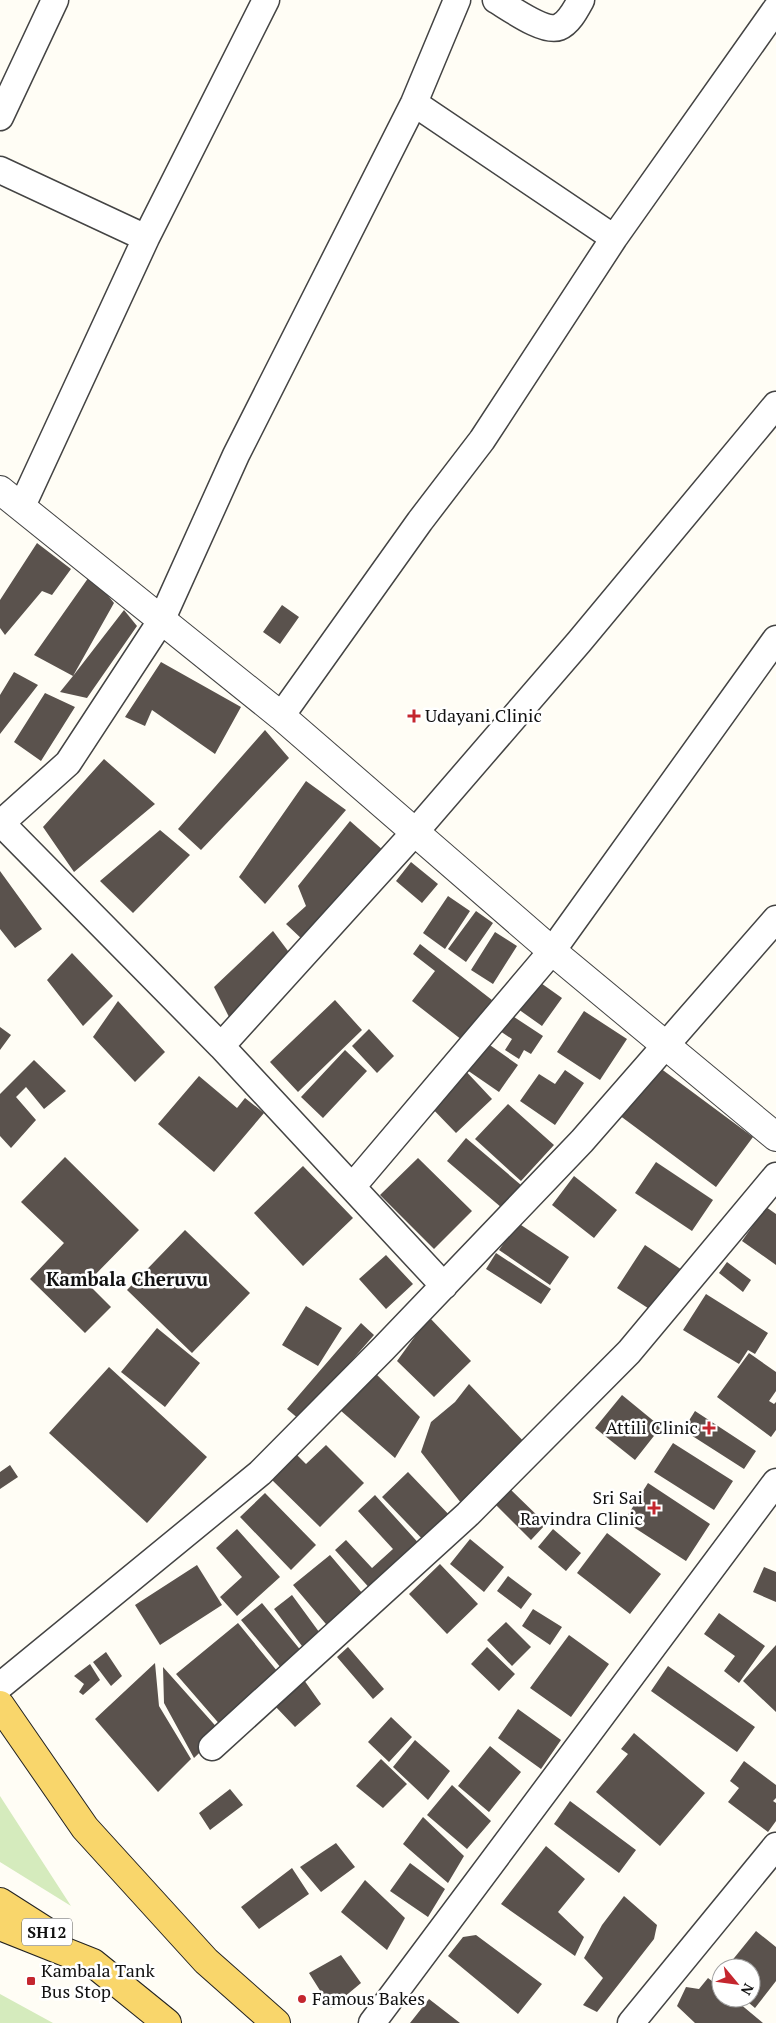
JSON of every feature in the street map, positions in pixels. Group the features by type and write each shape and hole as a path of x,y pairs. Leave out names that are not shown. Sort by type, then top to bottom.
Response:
{"main road":[{"path":"0,1705 85,1828 206,1961 276,2023"},
{"name":"SH12","path":"0,1902 93,1962 167,2023"},
{"name":"SH12","path":"0,1926 93,1962"}],"street":[{"path":"0,117 55,0"},
{"path":"22,506 146,238 266,0"},
{"path":"444,1286 221,1046 0,824 68,763 161,621 236,455 414,103 458,0"},
{"path":"496,0 545,28 559,27 581,0"},
{"path":"281,716 420,521 482,440 614,238 776,9"},
{"path":"414,103 614,238"},
{"path":"0,170 146,238"},
{"path":"221,1046 415,832 579,642 776,405"},
{"path":"0,490 281,716 552,950 776,1137"},
{"path":"352,1187 552,950 776,639"},
{"path":"0,1686 260,1473 444,1286 582,1141 776,919"},
{"path":"212,1747 468,1514 629,1352 776,1176"},
{"path":"372,2023 776,1482"},
{"path":"630,2023 776,1846"}],"green space":[{"path":"0,1796 71,1906 0,1862"},
{"path":"0,1994 53,2023 0,2023"}],"building":[{"path":"37,543 71,569 52,595 42,591 5,635 0,628 0,600"},
{"path":"91,574 114,603 73,676 34,655"},
{"path":"282,605 299,617 280,644 263,632"},
{"path":"124,610 137,626 87,698 60,692"},
{"path":"161,662 241,707 215,754 152,710 145,726 125,717"},
{"path":"14,672 38,685 0,734 0,695"},
{"path":"45,693 75,707 41,761 14,742"},
{"path":"265,730 289,758 201,850 178,829"},
{"path":"104,759 155,804 74,872 43,827"},
{"path":"306,781 346,810 265,904 239,877"},
{"path":"350,821 384,851 304,941 286,924 306,906 298,886"},
{"path":"160,830 190,855 133,913 100,881"},
{"path":"411,862 438,884 422,903 396,881"},
{"path":"0,871 42,929 15,948 0,929"},
{"path":"448,896 470,911 445,949 423,933"},
{"path":"476,911 493,923 466,962 448,949"},
{"path":"273,931 291,955 229,1017 214,987"},
{"path":"495,932 517,946 493,984 471,970"},
{"path":"420,944 492,1000 462,1040 412,1001 435,971 413,954"},
{"path":"72,953 113,996 83,1026 47,980"},
{"path":"538,981 562,998 542,1026 518,1009"},
{"path":"335,1000 362,1030 298,1092 270,1062"},
{"path":"118,1001 165,1052 135,1082 93,1037"},
{"path":"584,1011 627,1039 600,1080 557,1052"},
{"path":"508,1013 543,1036 531,1054 524,1050 519,1059 505,1050 512,1039 497,1029"},
{"path":"0,1027 11,1035 0,1050"},
{"path":"369,1029 394,1056 377,1073 352,1046"},
{"path":"487,1043 518,1065 499,1092 467,1070"},
{"path":"345,1050 367,1071 323,1118 301,1097"},
{"path":"34,1060 66,1091 44,1109 26,1087 16,1097 36,1120 11,1148 0,1136 0,1094"},
{"path":"656,1065 753,1137 716,1187 619,1115"},
{"path":"461,1066 492,1099 456,1133 427,1103"},
{"path":"565,1070 584,1083 555,1125 520,1101 539,1074 555,1084"},
{"path":"199,1076 237,1108 245,1098 264,1113 214,1172 158,1124"},
{"path":"508,1104 554,1145 521,1181 475,1139"},
{"path":"466,1138 521,1185 502,1208 447,1161"},
{"path":"65,1157 139,1230 87,1283 111,1307 85,1333 30,1279 64,1243 21,1202"},
{"path":"418,1158 472,1211 434,1249 380,1195"},
{"path":"656,1162 713,1200 692,1231 635,1193"},
{"path":"303,1166 353,1218 303,1266 254,1213"},
{"path":"574,1176 617,1210 594,1238 552,1205"},
{"path":"766,1207 776,1214 776,1265 742,1241"},
{"path":"518,1223 569,1257 550,1285 499,1250"},
{"path":"185,1230 250,1293 192,1353 127,1290"},
{"path":"645,1245 682,1270 654,1312 617,1288"},
{"path":"496,1253 551,1289 541,1304 486,1269"},
{"path":"386,1255 413,1284 386,1309 359,1279"},
{"path":"727,1262 751,1280 743,1292 719,1273"},
{"path":"706,1294 768,1333 755,1354 748,1350 739,1364 683,1330"},
{"path":"306,1306 342,1328 318,1366 282,1345"},
{"path":"429,1317 471,1361 434,1397 397,1361"},
{"path":"361,1323 374,1335 300,1420 287,1409"},
{"path":"157,1328 200,1363 165,1407 121,1372"},
{"path":"749,1353 776,1372 776,1391 769,1401 774,1404 776,1402 776,1430 771,1437 717,1397"},
{"path":"109,1367 207,1457 147,1523 49,1433"},
{"path":"374,1372 420,1417 395,1458 340,1410"},
{"path":"469,1384 528,1446 465,1508 421,1452 431,1422 455,1402"},
{"path":"622,1395 661,1427 635,1460 595,1428"},
{"path":"695,1411 756,1451 744,1469 683,1430"},
{"path":"673,1443 733,1481 714,1510 654,1472"},
{"path":"326,1445 364,1483 320,1527 271,1479 296,1454 306,1464"},
{"path":"10,1465 18,1477 0,1489 0,1472"},
{"path":"408,1472 455,1521 429,1546 382,1497"},
{"path":"648,1483 710,1524 686,1561 624,1521"},
{"path":"509,1488 546,1524 531,1540 495,1504"},
{"path":"265,1493 316,1545 291,1570 240,1517"},
{"path":"375,1495 423,1548 374,1593 335,1550 346,1540 372,1568 393,1549 358,1511"},
{"path":"237,1529 280,1577 237,1616 220,1597 242,1577 216,1548"},
{"path":"553,1529 581,1553 566,1571 538,1547"},
{"path":"607,1533 661,1574 630,1614 577,1573"},
{"path":"470,1539 504,1567 484,1592 450,1564"},
{"path":"330,1555 368,1600 331,1630 293,1585"},
{"path":"440,1564 478,1604 447,1634 409,1594"},
{"path":"197,1565 222,1605 160,1645 135,1605"},
{"path":"764,1567 776,1572 776,1602 753,1592"},
{"path":"508,1576 532,1594 521,1609 497,1591"},
{"path":"292,1595 322,1636 305,1650 274,1609"},
{"path":"262,1603 307,1658 286,1674 241,1620"},
{"path":"533,1609 562,1627 550,1645 522,1626"},
{"path":"719,1613 765,1646 739,1683 724,1671 735,1656 704,1634"},
{"path":"506,1622 531,1647 512,1666 487,1640"},
{"path":"238,1623 282,1677 222,1727 176,1674"},
{"path":"569,1635 609,1664 571,1717 530,1688"},
{"path":"776,1645 776,1712 743,1681"},
{"path":"348,1647 384,1689 373,1699 337,1657"},
{"path":"487,1647 515,1674 499,1691 471,1664"},
{"path":"106,1652 122,1676 111,1686 93,1662"},
{"path":"155,1663 159,1706 191,1759 158,1792 95,1719"},
{"path":"90,1664 100,1680 83,1695 79,1692 84,1684 74,1676"},
{"path":"668,1666 755,1727 737,1752 651,1691"},
{"path":"163,1667 221,1732 194,1758 164,1703"},
{"path":"304,1680 321,1704 295,1727 275,1706"},
{"path":"518,1709 561,1740 541,1769 498,1738"},
{"path":"391,1717 412,1737 389,1762 368,1742"},
{"path":"634,1733 705,1793 660,1846 596,1792 628,1754 621,1749"},
{"path":"415,1740 450,1771 428,1800 393,1767"},
{"path":"490,1746 521,1772 489,1812 458,1786"},
{"path":"381,1759 407,1784 383,1808 356,1786"},
{"path":"744,1761 776,1785 776,1798 773,1801 776,1803 776,1821 768,1832 728,1802 739,1788 730,1781"},
{"path":"452,1785 491,1821 467,1849 427,1815"},
{"path":"230,1789 243,1805 210,1830 199,1813"},
{"path":"570,1801 636,1850 619,1873 554,1824"},
{"path":"423,1817 464,1856 448,1883 403,1844"},
{"path":"336,1843 355,1867 321,1892 300,1867"},
{"path":"546,1846 585,1879 558,1912 584,1937 575,1956 501,1904"},
{"path":"410,1863 445,1889 428,1917 390,1891"},
{"path":"292,1868 309,1894 259,1929 241,1907"},
{"path":"365,1880 405,1918 387,1950 341,1912"},
{"path":"624,1896 657,1925 654,1939 597,2012 583,2005 603,1978 584,1958 602,1925"},
{"path":"756,1931 776,1947 776,1981 761,2000 761,1958 734,1958"},
{"path":"476,1935 542,1984 518,2014 448,1956 463,1937"},
{"path":"341,1955 361,1983 331,2008 309,1973"},
{"path":"708,1978 711,1980 711,2008 745,2008 763,2023 695,2023 677,2006 686,1987 699,1989"},
{"path":"429,1999 460,2023 410,2023"}],"place":[{"name":"Udayani Clinic","path":"414,716"},
{"name":"Attili Clinic","path":"709,1428"},
{"name":"Sri Sai Ravindra Clinic","path":"654,1508"},
{"name":"Kambala Tank Bus Stop","path":"31,1981"},
{"name":"Famous Bakes","path":"302,1999"}],"district":[{"name":"Kambala Cheruvu","path":"127,1279"}]}
